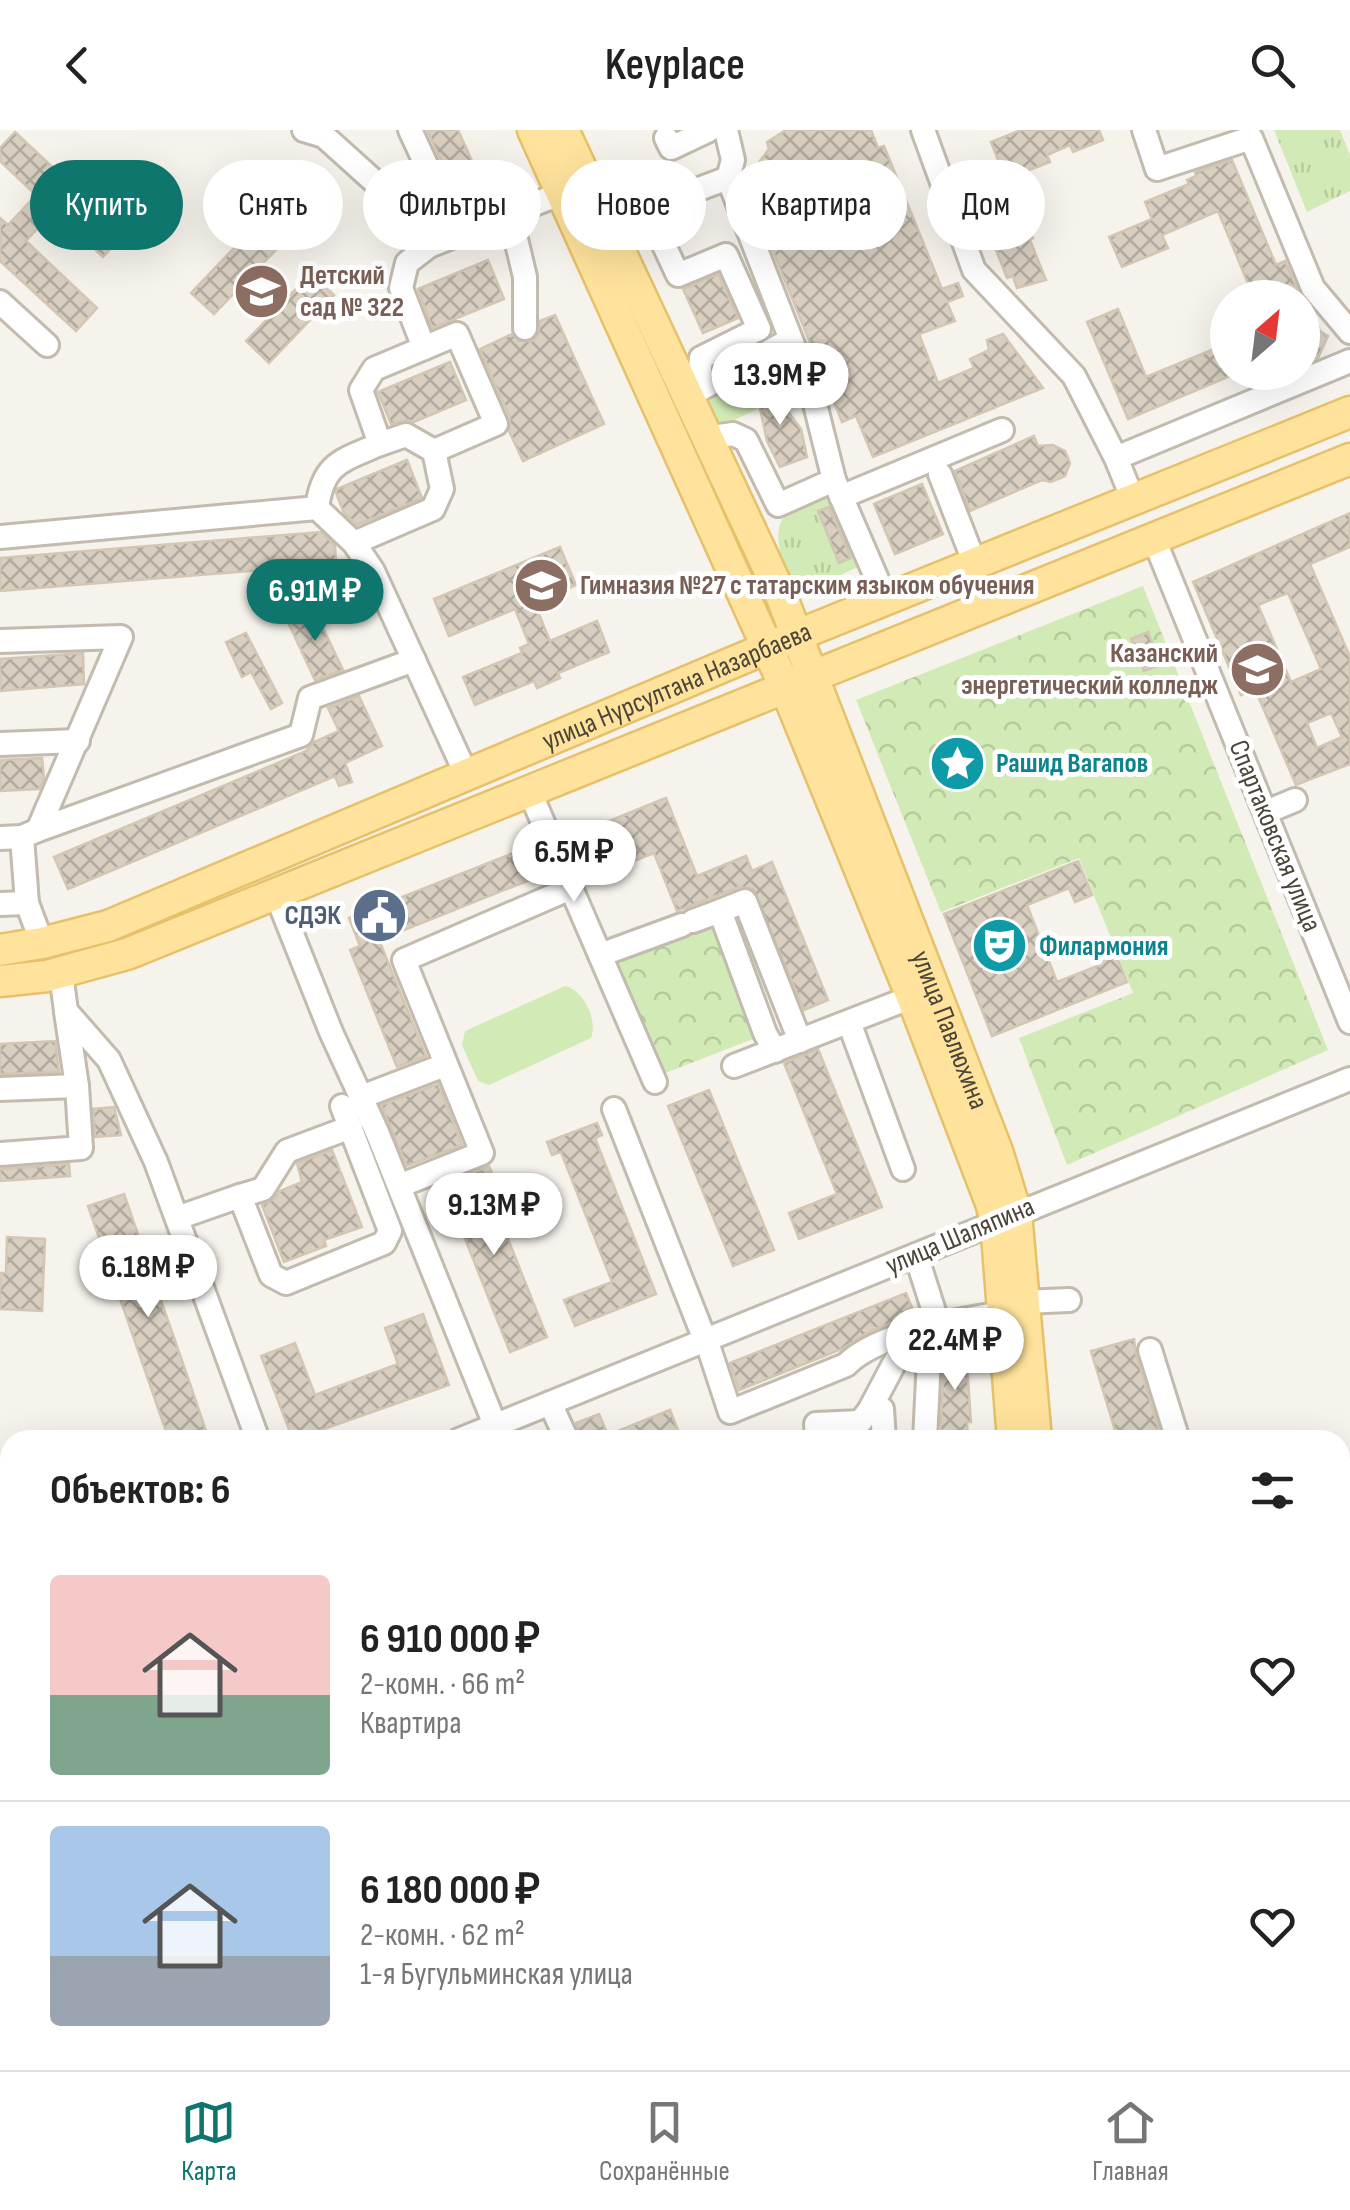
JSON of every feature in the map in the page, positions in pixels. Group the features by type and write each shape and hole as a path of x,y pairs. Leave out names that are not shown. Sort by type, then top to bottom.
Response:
{"main road":[{"path":"533,130 561,191"},
{"name":"улица Павлюхина","path":"563,130 577,160"},
{"path":"588,250 768,649 800,683"},
{"name":"улица Павлюхина","path":"619,250 693,393 706,438 798,635 800,683 912,997 1006,1217"},
{"name":"улица Нурсултана Назарбаева","path":"0,950 108,926 798,635 1350,412"},
{"name":"улица Нурсултана Назарбаева","path":"0,981 61,972 127,954 1350,459"},
{"name":"улица Павлюхина","path":"800,683 997,1151 1013,1307 1013,1430"},
{"name":"улица Павлюхина","path":"1013,1307 1034,1430"}],"street":[{"path":"304,130 324,136 363,171"},
{"path":"410,130 424,160"},
{"path":"666,138 671,148 709,130"},
{"path":"726,130 733,160"},
{"path":"924,130 974,270 1074,376 1134,502"},
{"path":"1144,130 1157,169 1250,138 1313,288 1350,332"},
{"path":"424,250 406,263 401,288 424,348"},
{"path":"519,250 526,278 526,328"},
{"path":"666,250 678,275 726,255 758,329 701,358 693,393"},
{"path":"756,250 813,396 838,489 886,600"},
{"path":"0,302 47,345"},
{"path":"380,444 362,390 374,369 457,334 496,424 434,450"},
{"path":"693,393 790,340"},
{"path":"1116,458 1350,362"},
{"path":"756,542 778,505 838,489 1002,430"},
{"path":"706,438 732,434 746,440 778,505"},
{"path":"317,508 320,487 336,463 406,435 434,450"},
{"path":"354,544 433,509 442,489 434,450"},
{"path":"940,474 975,564"},
{"path":"0,537 317,508 354,544 373,571 467,776"},
{"name":"Спартаковская улица","path":"1154,539 1350,1022"},
{"path":"0,641 121,636 78,742 20,835 27,903 42,943"},
{"path":"20,835 301,736 310,698 414,660"},
{"path":"0,744 78,742"},
{"path":"530,792 550,838"},
{"path":"1266,812 1295,800"},
{"path":"399,1186 482,1152 404,960 566,877 655,1082"},
{"path":"177,1218 263,1188 287,1151 364,1102 331,1032 276,894"},
{"path":"600,956 745,901 800,1041"},
{"path":"0,904 27,903"},
{"path":"720,911 765,1034 775,1050"},
{"path":"0,1154 81,1148 77,1086 61,972"},
{"path":"734,1066 912,997"},
{"path":"66,1012 109,1060 156,1162 254,1430"},
{"path":"849,1022 903,1169"},
{"path":"352,1110 445,1064"},
{"name":"улица Шаляпина","path":"485,1430 1350,1079"},
{"path":"0,1089 77,1086"},
{"path":"614,1109 706,1340 730,1412 846,1364 858,1353 1013,1307 1068,1300"},
{"path":"352,1110 399,1186 495,1426"},
{"path":"240,1196 271,1276 286,1283 384,1243 390,1230 352,1110"},
{"path":"916,1255 934,1331 927,1430"},
{"path":"816,1430 816,1424 860,1422 904,1345 934,1331"},
{"path":"1150,1350 1175,1430"},
{"path":"550,1402 563,1430"},
{"path":"869,1411 882,1409 883,1430"}],"green space":[{"path":"1274,130 1340,130 1350,155 1350,191 1307,212"},
{"path":"750,377 757,409 724,425 714,424 703,404 709,395"},
{"path":"826,492 860,566 797,595 780,552 779,530 793,508"},
{"path":"1143,586 1328,1050 1067,1165 1019,1038 1133,993 1079,858 941,912 856,700"},
{"path":"711,917 758,1037 660,1075 613,954"},
{"path":"565,986 578,993 588,1007 593,1023 591,1038 489,1085 478,1081 462,1045 465,1031"}],"building":[{"path":"427,130 458,130 472,160 441,160"},
{"path":"786,130 871,130 878,148 884,146 890,160 761,160 769,149 767,142"},
{"path":"1021,130 1099,130 1103,140 1073,152 1070,145 1047,155 1050,162 1045,164 1045,160 998,160 991,142"},
{"path":"15,132 45,160 30,160 30,189 0,161 0,148"},
{"path":"1232,160 1276,265 1285,261 1293,280 1247,280 1218,211 1162,235 1168,248 1122,267 1109,237 1152,219 1145,202 1189,184 1187,180 1196,176 1195,172"},
{"path":"30,201 30,237 26,241 30,250 36,250 97,308 76,331 0,261 0,218 8,225"},
{"path":"907,203 942,289 958,283 963,296 947,302 955,321 919,334 938,383 974,368 970,359 989,350 987,340 1003,334 1043,388 873,457 856,416 842,422 773,250 907,250"},
{"path":"232,250 276,250 258,268 288,297 311,273 334,295 269,363 246,341 278,308 248,279 214,314 191,293"},
{"path":"996,250 1034,250 1046,280 1017,288 1013,276 1007,278"},
{"path":"488,260 504,299 432,328 418,289"},
{"path":"718,274 738,318 703,333 683,289"},
{"path":"1118,309 1146,377 1210,350 1210,385 1128,419 1087,322"},
{"path":"555,315 604,424 523,461 509,431 510,418 480,349 512,334 518,341 532,341 538,335 540,321"},
{"path":"1320,331 1328,336 1320,354"},
{"path":"450,362 466,400 414,422 391,424 378,392"},
{"path":"766,381 781,407 801,429 807,457 780,467 767,441 755,385"},
{"path":"1034,436 1038,446 1053,445 1065,451 1070,463 1065,476 1051,482 1042,480 970,511 955,471"},
{"path":"407,460 422,498 357,525 344,513 337,489"},
{"path":"922,484 943,534 895,554 874,504"},
{"path":"829,507 851,558 839,563 818,511"},
{"name":"Казанский энергетический колледж","path":"1350,513 1350,547 1310,564 1350,657 1350,764 1296,785 1255,689 1241,695 1193,582","holes":["1288,593 1321,669 1291,682 1258,605","1331,713 1342,737 1317,748 1307,723"]},
{"path":"321,532 335,545 336,564 0,591 0,558"},
{"path":"560,547 576,585 534,602 550,641 597,621 609,652 558,673 560,678 537,688 534,681 475,705 463,677 522,653 520,648 529,644 515,609 449,636 434,599"},
{"path":"313,607 343,670 315,680 287,620"},
{"path":"1148,632 1161,665 1144,671 1131,639"},
{"path":"246,633 282,703 271,709 251,672 242,677 226,642"},
{"path":"83,653 84,684 0,691 0,659"},
{"path":"359,696 382,746 345,763 352,782 339,786 335,776 68,889 54,857 306,751 314,742 339,731 328,708"},
{"path":"42,758 44,779 39,789 0,791 0,760"},
{"path":"666,798 697,876 746,856 752,871 772,862 828,1000 804,1010 753,889 739,887 677,911 654,853 584,881 572,863 379,940 426,1056 397,1067 350,950 360,946 349,918 536,844 542,851 555,853 562,847 564,833 575,828 577,834"},
{"name":"Филармония","path":"1078,861 1092,895 1075,902 1069,888 1027,905 1057,982 1100,965 1094,950 1111,943 1127,982 992,1036 944,914"},
{"path":"55,1041 59,1072 0,1074 0,1044"},
{"path":"818,1049 882,1207 799,1239 789,1213 837,1194 784,1063"},
{"path":"438,1084 462,1145 407,1166 381,1105"},
{"path":"709,1090 774,1250 733,1266 668,1106"},
{"path":"114,1107 121,1135 95,1137 93,1109"},
{"path":"597,1123 602,1135 595,1138 656,1294 575,1326 564,1300 612,1282 561,1152 552,1155 547,1142"},
{"path":"332,1150 362,1227 324,1240 326,1246 284,1262 262,1205 280,1191 302,1182 297,1163"},
{"path":"69,1164 70,1176 0,1181 0,1169"},
{"path":"489,1166 494,1178 485,1181 547,1337 510,1352 448,1196 441,1199 437,1187"},
{"path":"124,1194 206,1430 166,1430 88,1206"},
{"path":"7,1237 45,1239 42,1311 0,1309 0,1273 6,1273"},
{"path":"906,1293 915,1315 872,1330 842,1349 739,1390 730,1363"},
{"path":"423,1314 449,1385 321,1430 289,1430 261,1356 295,1343 315,1395 398,1364 385,1328"},
{"path":"965,1339 971,1422 967,1422 967,1430 941,1430 945,1342"},
{"path":"1134,1339 1159,1430 1115,1430 1091,1351"},
{"path":"670,1410 678,1430 620,1430"},
{"path":"599,1414 606,1430 578,1430 576,1423"}],"tunnel":[{"path":"550,839 562,867"}],"place":[{"name":"Детский сад № 322","path":"261,291"},
{"name":"Гимназия №27 с татарским языком обучения","path":"541,585"},
{"name":"Казанский энергетический колледж","path":"1257,669"},
{"name":"Рашид Вагапов","path":"957,763"},
{"name":"СДЭК","path":"380,915"},
{"name":"Филармония","path":"1000,946"}]}
